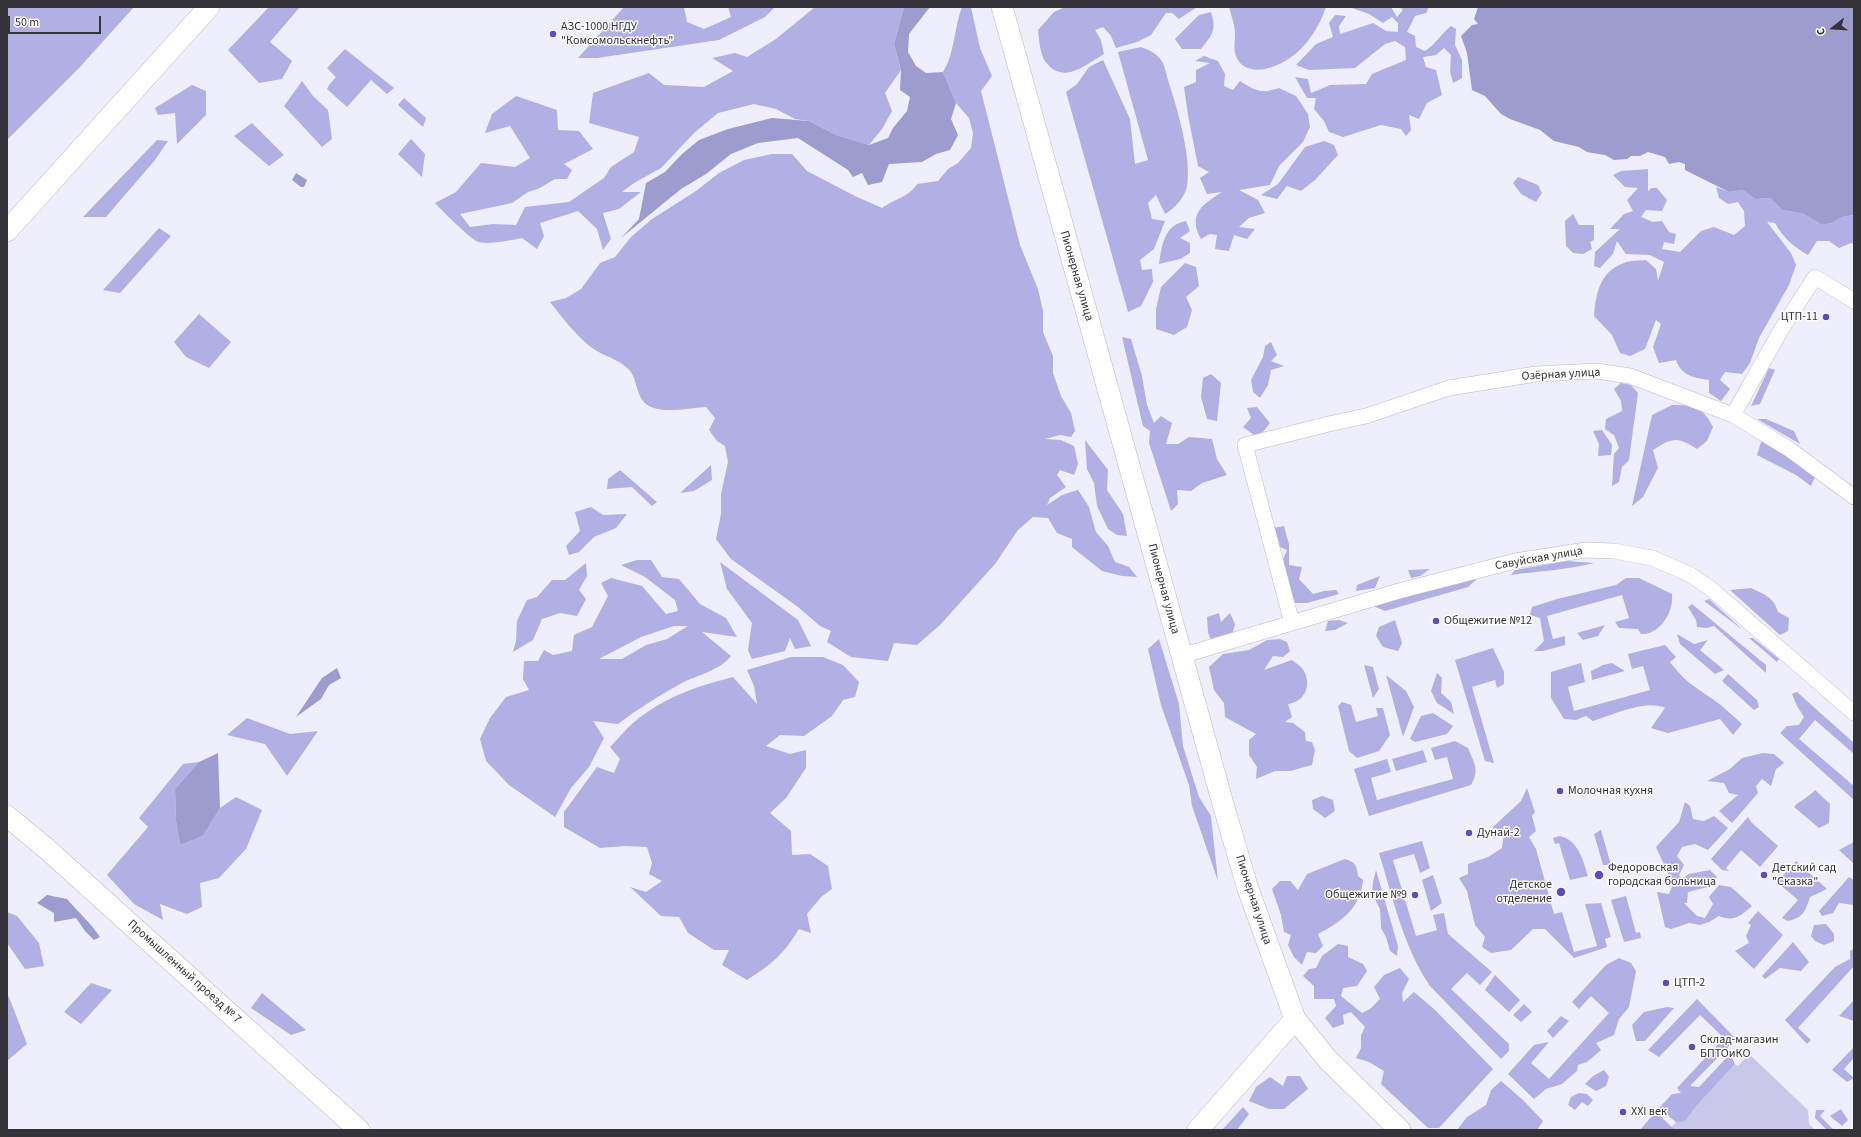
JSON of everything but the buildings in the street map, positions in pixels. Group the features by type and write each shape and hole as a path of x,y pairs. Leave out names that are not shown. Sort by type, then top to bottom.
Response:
{"main road":[{"path":"7,231 209,7"},
{"name":"Пионерная улица","path":"1002,7 1181,656 1247,886 1295,1018 1328,1060 1400,1130"},
{"name":"Промышленный проезд № 7","path":"7,816 48,850 359,1130"},
{"path":"1198,1130 1295,1018"}],"street":[{"path":"1733,415 1781,330 1815,276 1854,301"},
{"name":"Озёрная улица","path":"1292,623 1245,445 1366,416 1449,388 1536,374 1596,371 1630,376 1733,415 1789,449 1854,497"},
{"name":"Савуйская улица","path":"1181,656 1361,601 1515,561 1586,550 1614,550 1652,558 1691,575 1711,589 1854,713"}],"shaded area":[{"path":"7,7 134,7 80,67 7,140"},
{"path":"269,7 300,7 270,42 292,61 282,79 259,83 228,50"},
{"path":"624,7 684,7 687,22 704,29 731,17 728,7 775,7 765,17 719,40 597,58 578,58"},
{"path":"815,7 904,7 894,44 901,70 885,93 892,111 882,129 869,145 836,135 809,121 795,119 776,109 754,104 718,113 694,133 661,168 634,183 622,192 641,192 619,209 603,213 611,239 603,250 597,229 578,211 540,223 544,236 537,249 522,238 492,243 476,241 435,203 456,192 481,163 515,167 530,158 510,126 485,133 492,114 516,96 557,110 558,130 579,131 593,149 564,164 572,170 567,179 555,179 538,189 528,192 512,203 460,214 470,227 493,224 516,225 525,207 569,202 604,178 611,167 634,152 639,137 589,123 593,93 649,73 664,85 704,87 733,71 712,58 735,53 747,57 776,39"},
{"path":"904,7 930,7 909,34 908,52 916,66 926,73 943,72 956,103 951,119 958,135 950,150 936,154 922,162 889,164 882,182 868,185 862,173 853,177 848,170 798,138 758,143 731,154 706,174 681,189 621,238 639,219 646,183 665,172 682,154 699,140 728,129 772,118 809,121 836,135 869,145 888,138 893,128 907,111 910,97 900,90 901,70 894,44"},
{"path":"962,7 971,7 980,48 992,76 981,91 1020,245 1038,289 1043,311 1043,332 1053,356 1053,373 1061,396 1071,413 1075,431 1071,437 1060,435 1045,439 1061,440 1074,446 1078,464 1074,475 1060,470 1057,475 1066,487 1050,498 1047,505 1062,495 1078,490 1089,507 1096,532 1108,546 1115,562 1129,567 1137,577 1122,576 1102,571 1072,547 1072,539 1057,533 1048,518 1033,517 1018,530 995,564 940,625 917,645 894,643 888,661 851,657 827,642 831,631 820,626 798,607 731,559 716,539 721,514 721,494 728,462 725,446 717,441 709,430 715,418 706,407 662,410 649,406 639,394 633,375 630,371 619,362 597,351 584,341 550,302 566,298 581,289 600,263 615,257 631,237 652,219 696,191 719,173 744,160 772,154 792,154 807,171 882,208 906,195 917,184 938,181 948,169 958,163 971,148 973,133 969,118 956,103 943,72 950,57"},
{"path":"1065,7 1197,7 1179,19 1172,13 1166,13 1151,35 1137,42 1116,48 1111,36 1103,27 1095,30 1101,40 1104,54 1082,68 1067,73 1059,72 1045,61 1039,42 1038,30 1054,12"},
{"path":"1229,7 1326,7 1317,28 1295,54 1276,66 1258,70 1245,67 1237,59 1234,49 1234,27"},
{"path":"1349,7 1391,7 1397,17 1403,10 1400,7 1429,7 1426,13 1415,16 1407,32 1415,36 1416,47 1425,51 1451,26 1456,29 1455,45 1462,60 1462,78 1453,83 1450,71 1451,55 1444,48 1436,55 1423,57 1426,67 1436,70 1442,95 1427,103 1419,119 1409,115 1411,130 1406,136 1401,129 1381,125 1343,137 1329,132 1324,121 1314,109 1316,98 1307,98 1295,77 1308,79 1311,93 1330,85 1366,84 1372,74 1406,60 1405,47 1395,41 1385,44 1355,68 1309,70 1296,65 1316,44 1333,37 1329,23 1335,15 1346,16 1339,26 1340,34 1373,23 1386,31 1398,32 1398,23 1392,17 1383,23 1369,14"},
{"path":"1478,7 1854,7 1854,215 1842,217 1832,223 1822,225 1804,214 1782,210 1770,198 1755,199 1743,190 1729,192 1685,170 1685,164 1679,162 1669,164 1665,157 1648,152 1640,156 1631,156 1627,159 1614,160 1605,155 1587,152 1579,147 1554,141 1540,130 1510,119 1501,114 1485,96 1472,90 1467,53 1461,36 1472,25 1478,24 1474,19"},
{"path":"1211,12 1214,24 1211,36 1205,44 1201,49 1182,49 1175,39 1199,15"},
{"path":"1141,47 1157,55 1164,67 1183,133 1186,147 1188,174 1187,186 1184,194 1179,202 1169,212 1165,214 1156,195 1148,203 1152,219 1165,221 1154,249 1140,260 1142,270 1152,269 1153,282 1141,306 1128,312 1066,92 1077,84 1089,67 1103,60 1130,119 1135,164 1148,160 1118,52"},
{"path":"345,49 394,88 387,94 371,80 347,107 327,89 336,77 327,68"},
{"path":"1204,56 1218,61 1225,74 1224,86 1233,90 1240,81 1254,89 1268,91 1279,88 1296,96 1308,114 1310,127 1303,142 1279,166 1270,185 1239,190 1258,200 1265,213 1249,218 1239,227 1255,229 1247,239 1234,235 1229,251 1215,249 1217,235 1210,234 1201,239 1196,223 1196,216 1203,206 1222,192 1207,194 1200,178 1209,172 1198,166 1184,87 1196,82 1196,70 1210,63 1195,61"},
{"path":"302,81 313,96 328,110 332,139 322,147 284,106"},
{"path":"192,85 206,91 206,115 177,144 175,113 158,115 155,108"},
{"path":"404,98 426,118 423,127 398,105"},
{"path":"252,123 284,155 269,166 234,136"},
{"path":"411,139 425,154 422,177 398,154"},
{"path":"157,140 168,141 155,160 106,217 83,217"},
{"path":"1324,141 1334,145 1338,155 1315,180 1301,191 1287,186 1277,199 1261,195 1278,184 1305,147"},
{"path":"1648,169 1648,191 1652,188 1657,188 1667,200 1662,211 1646,210 1641,217 1653,222 1662,221 1669,232 1676,234 1674,244 1664,242 1662,249 1680,252 1701,231 1714,227 1734,235 1745,226 1744,211 1738,202 1728,204 1719,198 1716,187 1729,192 1743,190 1755,199 1770,198 1782,210 1804,214 1822,225 1832,223 1842,217 1854,215 1854,244 1851,243 1839,248 1829,241 1817,241 1808,255 1789,241 1781,233 1775,223 1767,222 1791,253 1796,265 1789,285 1759,338 1750,363 1742,374 1725,372 1720,380 1730,389 1721,401 1709,393 1709,380 1694,377 1685,373 1681,370 1676,360 1659,363 1653,347 1661,324 1656,320 1645,349 1630,356 1620,353 1612,335 1594,316 1598,291 1604,277 1609,271 1616,267 1629,261 1646,260 1656,269 1658,281 1664,262 1650,255 1626,254 1617,241 1613,254 1600,268 1594,266 1595,252 1620,229 1610,229 1624,214 1633,211 1627,200 1638,188 1625,187 1613,175 1621,171"},
{"path":"296,173 307,180 304,187 301,187 292,180"},
{"path":"1518,177 1538,185 1542,193 1536,202 1521,194 1513,183"},
{"path":"1573,214 1579,225 1594,225 1594,240 1590,242 1592,249 1583,254 1573,253 1566,246 1565,221"},
{"path":"1186,221 1190,231 1180,238 1190,243 1190,253 1180,259 1159,264 1165,237 1173,227"},
{"path":"159,228 171,236 120,293 103,290"},
{"path":"1185,263 1196,267 1199,286 1186,297 1192,310 1187,327 1174,335 1156,329 1156,309 1161,287"},
{"path":"199,314 231,342 209,368 186,357 174,342"},
{"path":"1122,337 1131,339 1142,376 1147,405 1154,423 1161,416 1172,423 1166,444 1178,444 1189,437 1212,439 1217,459 1227,475 1202,483 1191,491 1177,490 1178,504 1171,511 1149,443 1150,431 1143,426"},
{"path":"1271,342 1277,355 1271,361 1284,366 1271,370 1268,385 1260,398 1253,392 1251,380 1263,357 1265,346"},
{"path":"1769,368 1775,370 1760,404 1751,406"},
{"path":"1211,374 1221,383 1217,421 1207,419 1201,397 1203,378"},
{"path":"1621,383 1631,385 1638,393 1629,460 1622,467 1619,482 1612,486 1614,454 1619,448 1614,435 1605,429 1606,419 1622,411 1621,401 1614,389"},
{"path":"1672,405 1697,408 1705,415 1713,427 1707,441 1697,449 1684,442 1675,440 1665,443 1653,450 1658,468 1643,497 1632,506 1652,415"},
{"path":"1257,407 1270,423 1263,432 1254,435 1243,427 1251,418 1247,408"},
{"path":"1757,419 1766,419 1794,431 1800,444"},
{"path":"1602,430 1612,445 1611,455 1598,456 1599,444 1593,431"},
{"path":"1762,439 1794,459 1815,477 1811,486 1796,475 1757,455"},
{"path":"1085,440 1108,470 1107,490 1123,514 1127,536 1117,535 1108,529 1097,506 1094,483 1087,469"},
{"path":"711,465 712,480 694,491 680,493"},
{"path":"620,470 657,502 652,506 632,487 607,489 608,479"},
{"path":"591,507 603,515 627,514 616,528 594,537 579,552 569,555 566,546 580,531 575,512"},
{"path":"1284,526 1289,544 1289,565 1302,567 1299,579 1313,594 1336,590 1339,594 1307,603 1295,603 1282,562 1287,550 1278,546 1273,528"},
{"path":"637,560 651,560 662,577 679,579 700,604 726,618 737,637 702,632 731,656 726,661 714,669 687,681 648,703 618,724 593,721 604,738 589,767 571,788 555,817 509,785 486,761 480,739 490,718 506,697 529,690 523,679 524,661 538,661 544,650 553,655 572,651 574,635 592,627 608,596 601,583 611,578 642,586 666,614 678,611 675,600 645,577 621,565","holes":["674,626 688,626 667,639 646,645 622,659 599,659 641,637"]},
{"path":"1567,561 1594,563 1563,569 1511,575 1515,570"},
{"path":"720,562 798,620 811,646 795,649 790,638 785,651 752,659 748,650 752,623 727,589"},
{"path":"586,563 587,576 579,590 586,599 577,616 560,613 542,619 533,640 513,652 516,641 517,621 527,600 537,597 552,580 565,580"},
{"path":"1430,569 1420,576 1411,578 1408,570"},
{"path":"1380,576 1375,588 1356,591 1357,585"},
{"path":"1626,578 1639,578 1672,594 1671,608 1660,627 1654,631 1641,634 1638,629 1619,628 1615,622 1629,618 1622,595 1547,616 1553,639 1565,636 1565,645 1543,651 1534,651 1544,641 1540,618 1530,615 1532,607 1557,599 1616,585"},
{"path":"1477,579 1468,587 1385,611 1373,606 1391,599"},
{"path":"1751,588 1771,599 1778,612 1789,618 1788,631 1780,635 1730,590"},
{"path":"1709,599 1743,630 1704,601"},
{"path":"1692,604 1766,665 1766,673 1714,626 1707,628 1697,627 1696,620 1688,607"},
{"path":"1219,613 1221,622 1230,613 1235,624 1233,632 1211,641 1208,632 1207,617"},
{"path":"1339,620 1348,623 1335,630 1325,631 1328,621"},
{"path":"1395,620 1402,643 1398,651 1383,647 1376,636 1379,627"},
{"path":"1605,625 1598,636 1583,640 1577,633"},
{"path":"1677,634 1694,644 1708,640 1700,650 1724,670 1715,674 1680,644"},
{"path":"1749,638 1753,638 1779,659 1777,662"},
{"path":"1159,639 1179,704 1183,746 1199,797 1211,816 1218,881 1192,806 1189,785 1161,705 1148,649"},
{"path":"1280,639 1287,642 1290,651 1283,657 1273,656 1264,670 1292,660 1303,670 1306,677 1307,688 1302,697 1294,703 1288,704 1292,717 1285,722 1293,723 1305,732 1306,741 1312,742 1315,750 1312,765 1290,771 1275,771 1256,779 1257,767 1249,755 1249,740 1256,734 1225,717 1224,703 1214,690 1209,667 1223,654 1249,650 1267,640"},
{"path":"1665,645 1676,657 1670,662 1681,675 1690,684 1721,706 1742,724 1733,735 1720,719 1668,733 1651,728 1665,708 1649,705 1629,709 1593,721 1586,716 1576,720 1564,719 1551,698 1551,672 1581,663 1585,682 1568,687 1574,711 1650,690 1643,666 1632,669 1628,654"},
{"path":"1493,648 1504,672 1504,684 1497,688 1495,680 1472,687 1494,763 1485,761 1455,660"},
{"path":"791,657 823,657 843,665 859,682 855,697 843,700 832,716 804,736 780,735 766,746 790,754 806,750 806,768 786,798 770,813 791,831 792,855 810,854 828,866 832,889 821,897 807,914 811,933 799,929 788,946 776,958 747,980 722,965 729,950 714,950 688,933 679,917 661,916 630,887 646,892 662,881 649,874 652,863 647,847 625,846 600,848 564,827 564,812 597,767 614,773 620,759 610,747 630,726 656,706 693,689 733,677 757,704 754,686 747,670"},
{"path":"1612,663 1625,671 1592,680 1591,671 1603,665"},
{"path":"1364,665 1373,667 1379,689 1373,698"},
{"path":"337,668 341,678 329,685 321,699 296,717 322,678"},
{"path":"1437,673 1442,678 1441,693 1451,702 1454,714 1437,703 1431,691"},
{"path":"1728,674 1757,700 1759,707 1754,710 1722,681"},
{"path":"1386,675 1406,691 1414,707 1403,737"},
{"path":"1797,692 1854,743 1854,754 1815,720 1799,739 1854,786 1854,800 1780,733 1787,726 1799,725 1804,717 1792,694"},
{"path":"1342,702 1351,705 1356,722 1378,716 1376,708 1383,708 1390,735 1379,751 1357,758 1349,751 1338,706"},
{"path":"1433,713 1453,726 1447,734 1415,742 1410,739 1421,716"},
{"path":"247,718 290,734 318,731 287,776 265,744 227,735"},
{"path":"1455,741 1468,748 1474,762 1476,771 1471,785 1369,816 1354,769 1387,759 1391,772 1371,778 1377,800 1453,779 1447,757 1435,760 1431,748"},
{"path":"1423,750 1427,762 1396,771 1392,759"},
{"path":"218,753 220,808 203,836 180,845 176,821 175,789 199,762"},
{"path":"1763,753 1774,754 1784,763 1776,769 1771,786 1762,779 1756,786 1758,793 1732,823 1719,811 1738,795 1729,793 1724,783 1707,781 1730,769 1742,758"},
{"path":"199,762 175,789 176,821 180,845 203,836 220,808 236,797 262,810 246,849 219,878 200,883 202,907 187,914 160,904 163,920 134,904 107,875 148,827 139,818 183,764"},
{"path":"1527,788 1535,812 1532,816 1536,831 1529,837 1536,849 1554,914 1562,912 1574,952 1597,946 1585,904 1601,903 1611,937 1605,939 1607,947 1574,958 1545,929 1533,929 1511,950 1491,953 1482,947 1485,937 1475,925 1467,891 1459,878 1468,874 1468,864 1488,857 1502,848 1504,831 1492,828 1521,801"},
{"path":"1815,790 1830,804 1829,823 1819,828 1794,807"},
{"path":"1322,796 1333,800 1335,811 1325,818 1313,809 1312,800"},
{"path":"1685,802 1690,806 1693,819 1704,821 1714,816 1728,828 1708,850 1695,844 1682,847 1677,856 1684,865 1679,875 1682,879 1689,874 1710,870 1717,877 1708,887 1688,892 1687,903 1684,903 1697,916 1705,918 1713,904 1709,897 1719,885 1731,887 1752,906 1737,917 1724,918 1719,916 1700,925 1689,923 1671,929 1665,927 1657,892 1669,894 1672,886 1668,872 1656,847 1679,822"},
{"path":"1748,817 1751,822 1778,846 1760,867 1741,850 1726,868 1729,871 1722,870 1711,859"},
{"path":"1601,830 1611,865 1603,865 1594,834"},
{"path":"1560,836 1566,838 1575,846 1582,857 1588,876 1570,880 1559,843 1555,844 1553,838"},
{"path":"1422,841 1430,868 1420,873 1414,854 1393,860 1416,936 1437,930 1433,915 1444,913 1448,934 1492,972 1480,985 1467,973 1451,989 1509,1044 1509,1051 1501,1059 1430,986 1413,955 1406,938 1379,853"},
{"path":"1854,842 1854,864 1839,850"},
{"path":"1345,859 1354,863 1358,876 1363,880 1358,899 1354,906 1342,919 1318,934 1323,946 1316,953 1307,952 1302,965 1294,957 1288,945 1291,935 1284,932 1281,915 1272,889 1280,881 1290,881 1298,890 1307,874"},
{"path":"1796,861 1827,889 1810,897 1807,907 1801,916 1788,921 1782,918 1798,900 1777,882"},
{"path":"1376,870 1398,946 1397,956 1390,951 1386,937 1381,928 1380,909 1372,894"},
{"path":"1433,875 1442,903 1431,911 1422,880"},
{"path":"1849,877 1854,880 1854,905 1839,903 1833,913 1822,916 1819,911"},
{"path":"47,895 67,899 89,922 100,937 94,940 85,931 76,918 54,922 54,913 37,903"},
{"path":"1626,896 1636,933 1640,932 1641,938 1624,942 1611,900"},
{"path":"1758,911 1783,935 1754,969 1735,951 1749,943 1746,936 1751,925 1748,923"},
{"path":"7,912 17,916 39,943 44,966 25,969 7,943"},
{"path":"1826,924 1834,934 1834,941 1824,945 1815,941 1811,936 1814,925"},
{"path":"1793,942 1809,962 1801,971 1780,968 1765,979 1762,976"},
{"path":"1338,944 1348,946 1348,957 1363,964 1367,971 1357,986 1343,988 1341,996 1362,1013 1370,1009 1380,999 1374,987 1384,975 1400,968 1409,979 1402,993 1403,1002 1414,992 1434,1009 1493,1069 1439,1128 1428,1128 1381,1084 1384,1071 1369,1062 1356,1058 1361,1048 1361,1035 1365,1027 1351,1012 1343,1015 1344,1024 1333,1028 1325,1018 1336,1006 1334,999 1314,999 1314,986 1303,976 1309,969 1316,968 1322,956"},
{"path":"1854,948 1854,966 1798,1028 1811,1040 1807,1044 1785,1020 1835,967 1850,959 1850,951"},
{"path":"1619,958 1631,963 1636,971 1629,1007 1619,1019 1614,1035 1596,1043 1601,1050 1587,1062 1578,1065 1577,1071 1562,1084 1546,1089 1534,1099 1508,1074 1534,1045 1549,1042 1531,1063 1549,1079 1609,1013 1591,996 1579,1009 1572,1002 1606,965"},
{"path":"1495,975 1520,1000 1509,1012 1485,990"},
{"path":"91,983 112,990 81,1024 64,1012"},
{"path":"262,993 306,1030 291,1035 251,1008"},
{"path":"7,996 9,997 27,1044 7,1061"},
{"path":"1697,999 1736,1039 1690,1086 1699,1087 1730,1054 1735,1064 1696,1106 1685,1121 1676,1122 1659,1108 1672,1094 1681,1093 1677,1088 1724,1038 1700,1015 1659,1057 1648,1050"},
{"path":"1854,1000 1854,1021 1839,1016"},
{"path":"1524,1004 1532,1012 1521,1022 1513,1015"},
{"path":"1667,1007 1674,1008 1645,1041 1636,1041 1632,1025 1644,1012"},
{"path":"1561,1016 1569,1021 1553,1038 1547,1031"},
{"path":"1854,1047 1854,1058 1844,1069 1854,1078 1847,1082 1832,1070"},
{"path":"1749,1054 1808,1110 1809,1124 1815,1130 1669,1130 1676,1122 1664,1112 1696,1105 1735,1064 1738,1066"},
{"path":"1604,1070 1609,1077 1606,1086 1596,1091 1585,1084 1593,1076"},
{"path":"1287,1076 1300,1076 1308,1089 1284,1109 1269,1109 1249,1101 1256,1087 1270,1077 1283,1086"},
{"path":"1501,1081 1523,1100 1543,1121 1537,1130 1457,1130 1467,1117 1486,1105 1491,1090"},
{"path":"1579,1093 1587,1094 1593,1100 1588,1106 1582,1102 1575,1110 1568,1105 1571,1097"},
{"path":"1243,1107 1249,1114 1237,1130 1222,1130"},
{"path":"1841,1109 1848,1120 1842,1126 1830,1116"},
{"path":"1816,1110 1825,1110 1820,1116 1834,1130 1827,1130 1815,1118"},
{"path":"1659,1115 1675,1130 1640,1130 1651,1117"}],"place":[{"name":"АЗС-1000 НГДУ \"Комсомольскнефть\"","path":"553,34"},
{"name":"ЦТП-11","path":"1826,317"},
{"name":"Общежитие №12","path":"1436,621"},
{"name":"Молочная кухня","path":"1560,791"},
{"name":"Дунай-2","path":"1469,833"},
{"name":"Федоровская городская больница","path":"1599,875"},
{"name":"Детский сад \"Сказка\"","path":"1764,875"},
{"name":"Детское отделение","path":"1561,892"},
{"name":"Общежитие №9","path":"1415,895"},
{"name":"ЦТП-2","path":"1666,983"},
{"name":"Склад-магазин БПТОиКО","path":"1692,1047"},
{"name":"XXI век","path":"1623,1112"}]}
